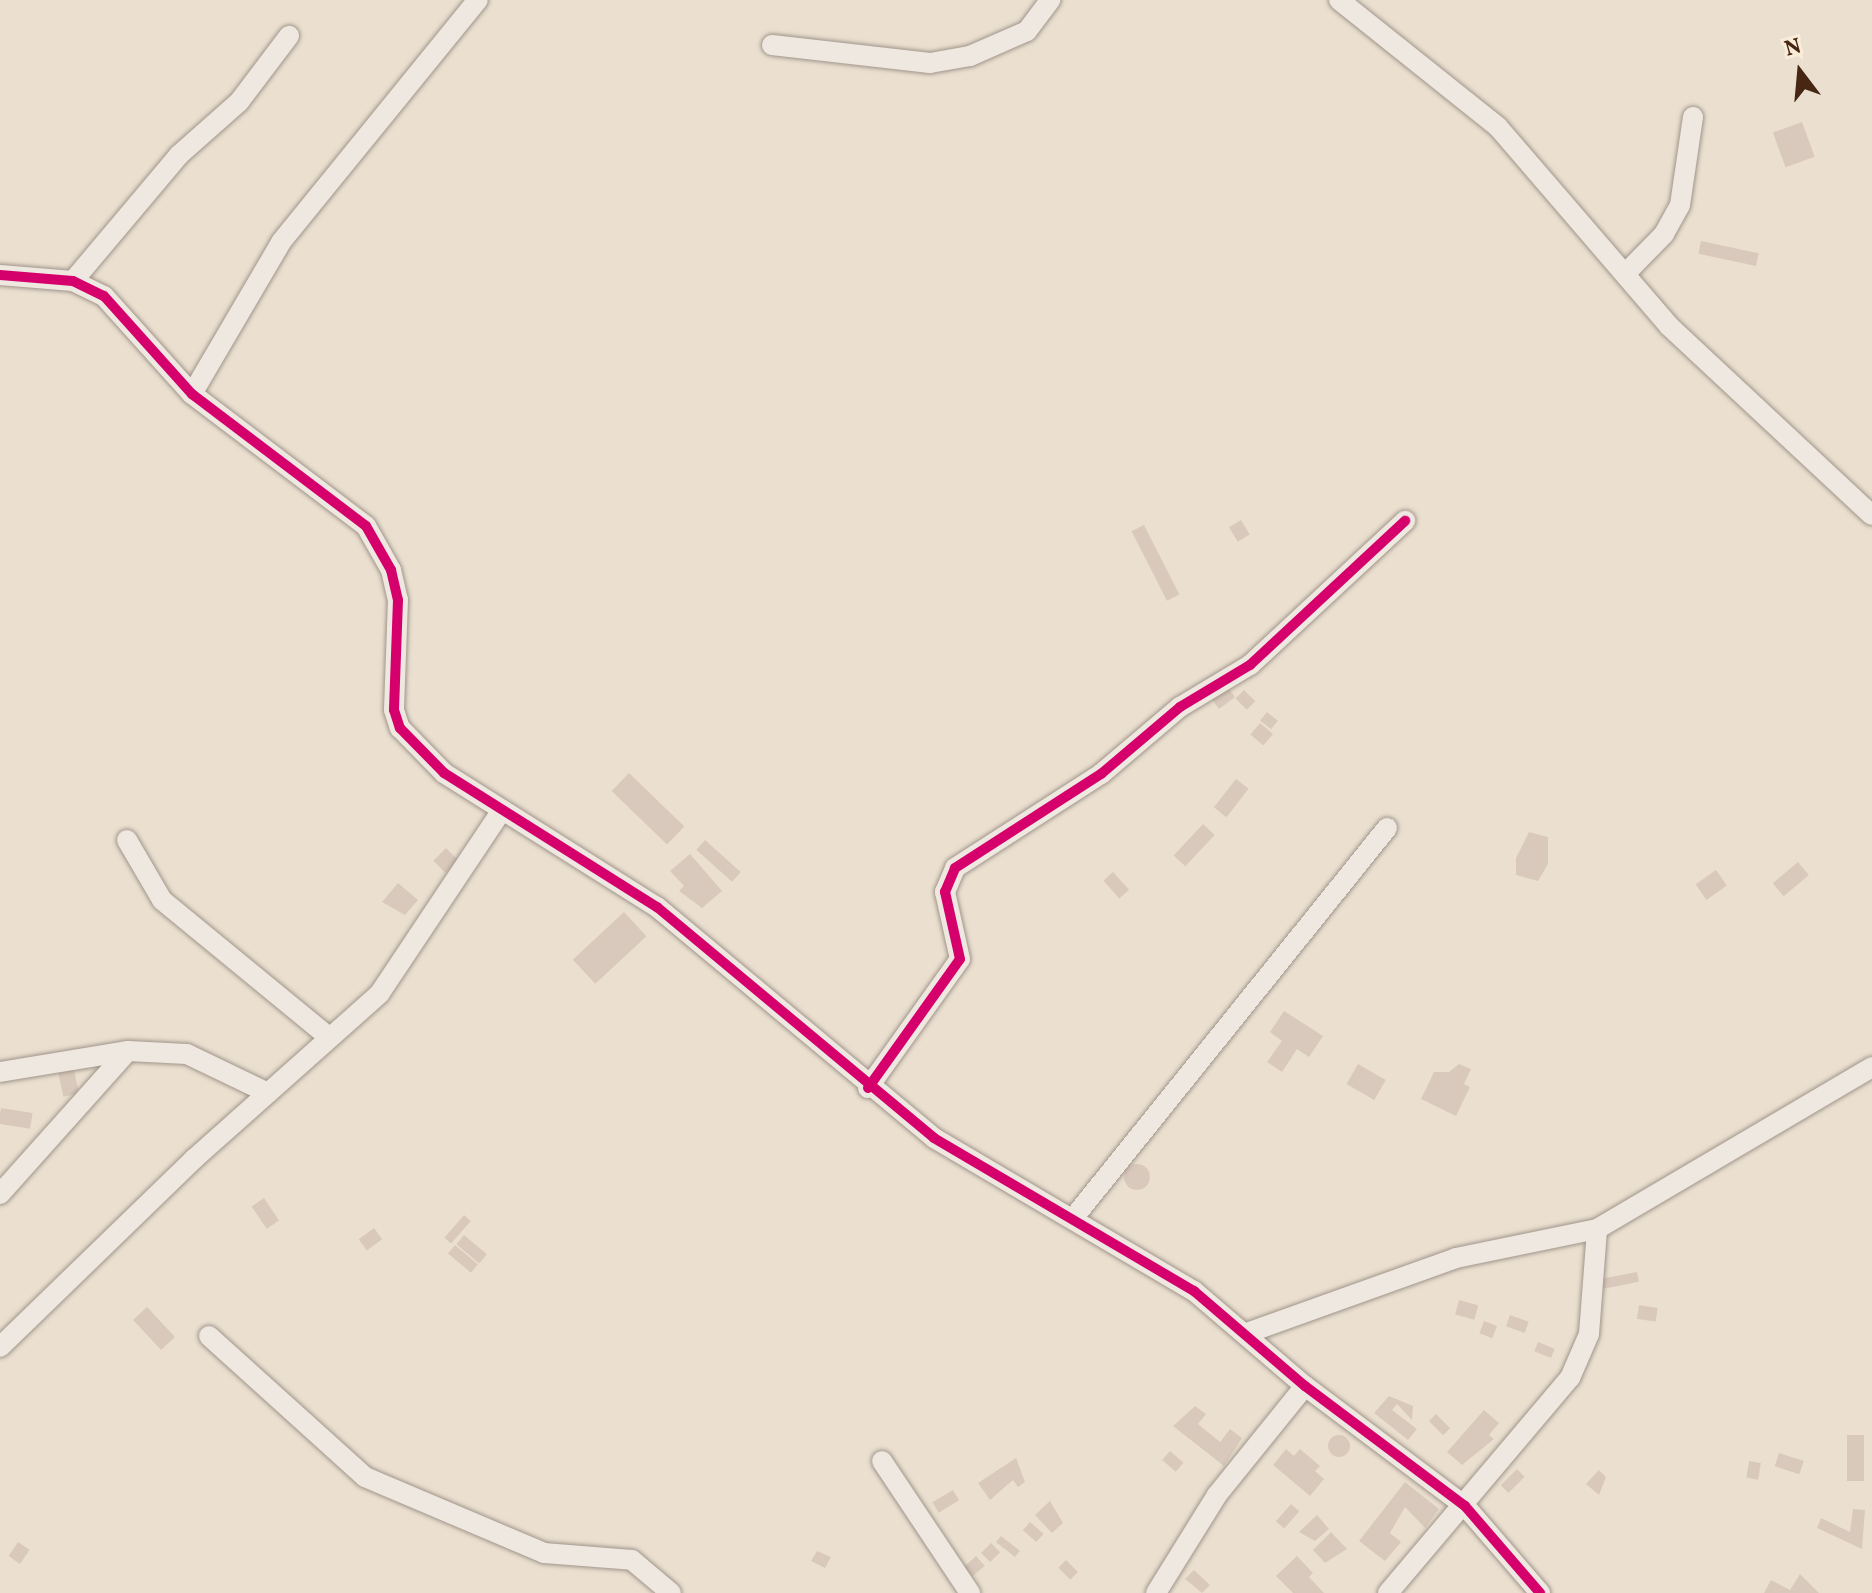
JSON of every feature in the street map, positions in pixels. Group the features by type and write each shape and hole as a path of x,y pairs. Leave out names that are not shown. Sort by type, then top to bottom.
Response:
{"street":[{"path":"192,394 281,242 478,0"},
{"path":"772,45 930,63 957,59 1027,31 1050,0"},
{"path":"1339,0 1498,127 1625,274 1729,385 1872,515"},
{"path":"73,281 179,155 239,102 289,36"},
{"path":"1625,274 1664,234 1680,205 1693,117"},
{"path":"0,275 73,281 115,304 192,394 366,526 391,570 398,600 401,627 392,687 400,728 444,773 500,813 575,851 657,907 868,1088 934,1138 1075,1216 1194,1291 1247,1333 1305,1386 1465,1506 1540,1593"},
{"path":"868,1088 960,959 945,892 955,868 1101,774 1180,707 1250,665 1405,521"},
{"path":"0,1347 268,1093 380,993 500,813"},
{"path":"1075,1216 1387,828"},
{"path":"127,840 162,900 329,1037"},
{"path":"0,1072 128,1051 187,1054 268,1093"},
{"path":"0,1194 128,1051"},
{"path":"1247,1333 1456,1258 1597,1229 1872,1067"},
{"path":"1388,1593 1553,1401 1582,1354 1597,1229"},
{"path":"209,1336 365,1477 544,1553 632,1560 671,1593"},
{"path":"1156,1593 1217,1495 1305,1386"},
{"path":"882,1461 970,1593"}],"building":[{"path":"1802,122 1815,157 1786,167 1773,133"},
{"path":"1701,241 1759,253 1756,266 1698,254"},
{"path":"1241,520 1250,535 1238,542 1229,527"},
{"path":"1144,525 1179,594 1167,601 1132,531"},
{"path":"1226,685 1235,697 1219,709 1210,697"},
{"path":"1244,690 1255,701 1247,710 1236,698"},
{"path":"1267,712 1278,721 1271,729 1260,721"},
{"path":"1260,723 1273,734 1263,745 1250,734"},
{"path":"629,773 684,826 667,844 612,791"},
{"path":"1236,779 1249,789 1226,817 1214,807"},
{"path":"1203,824 1215,835 1185,866 1174,855"},
{"path":"1529,832 1548,837 1548,864 1538,881 1516,875 1516,858"},
{"path":"705,840 741,872 732,882 696,850"},
{"path":"446,848 458,860 445,873 433,861"},
{"path":"690,854 722,891 702,908 679,891 684,886 670,871"},
{"path":"1798,862 1809,875 1784,896 1773,883"},
{"path":"1716,870 1727,886 1706,900 1696,884"},
{"path":"1113,872 1129,890 1119,899 1103,881"},
{"path":"398,883 418,900 405,915 382,902"},
{"path":"624,912 647,936 595,984 573,960"},
{"path":"1284,1011 1323,1036 1309,1057 1297,1049 1282,1072 1267,1062 1282,1041 1270,1032"},
{"path":"1358,1064 1386,1080 1374,1100 1346,1084"},
{"path":"1459,1064 1471,1069 1464,1084 1470,1087 1456,1116 1421,1099 1434,1072 1449,1072"},
{"path":"74,1070 79,1093 63,1097 58,1073"},
{"path":"1,1108 33,1113 30,1129 0,1124"},
{"path":"1137,1164 1147,1167 1150,1177 1147,1187 1137,1190 1127,1187 1124,1177 1127,1167"},
{"path":"264,1198 279,1220 267,1229 252,1206"},
{"path":"464,1215 471,1221 451,1244 444,1238"},
{"path":"374,1228 382,1239 367,1250 359,1239"},
{"path":"464,1235 487,1254 479,1263 456,1244"},
{"path":"455,1245 478,1264 471,1273 448,1253"},
{"path":"1637,1272 1639,1282 1604,1289 1602,1279"},
{"path":"1459,1300 1478,1305 1474,1320 1455,1314"},
{"path":"1639,1305 1658,1308 1656,1322 1637,1319"},
{"path":"147,1307 175,1337 161,1350 133,1320"},
{"path":"1510,1315 1529,1322 1525,1333 1506,1326"},
{"path":"1484,1321 1497,1326 1492,1338 1479,1333"},
{"path":"1538,1342 1555,1349 1551,1358 1534,1351"},
{"path":"1389,1396 1413,1406 1412,1420 1397,1404 1392,1410 1417,1429 1408,1440 1374,1413"},
{"path":"1195,1406 1206,1414 1198,1424 1220,1442 1230,1429 1242,1438 1224,1466 1173,1426"},
{"path":"1484,1410 1499,1423 1489,1435 1494,1439 1462,1465 1447,1452"},
{"path":"1436,1414 1450,1428 1443,1435 1429,1421"},
{"path":"1339,1435 1350,1446 1339,1457 1328,1446"},
{"path":"1847,1435 1864,1435 1864,1481 1847,1481"},
{"path":"1286,1449 1294,1456 1300,1449 1320,1466 1315,1471 1324,1479 1310,1496 1273,1465"},
{"path":"1170,1451 1184,1463 1176,1472 1162,1460"},
{"path":"1779,1453 1804,1461 1799,1474 1775,1466"},
{"path":"1016,1458 1025,1482 1018,1487 1013,1480 990,1500 978,1483"},
{"path":"1749,1461 1761,1463 1758,1480 1746,1478"},
{"path":"1517,1469 1525,1477 1509,1493 1501,1485"},
{"path":"1599,1470 1606,1477 1599,1495 1586,1484"},
{"path":"1405,1482 1439,1509 1425,1528 1405,1507 1390,1533 1401,1542 1385,1561 1359,1541"},
{"path":"953,1490 959,1500 939,1513 932,1502"},
{"path":"1050,1501 1063,1523 1052,1533 1035,1515"},
{"path":"1291,1504 1299,1511 1284,1529 1276,1521"},
{"path":"1853,1509 1865,1510 1862,1549 1817,1528 1821,1518 1850,1532"},
{"path":"1317,1515 1329,1529 1315,1541 1299,1532"},
{"path":"1030,1522 1044,1534 1036,1542 1023,1530"},
{"path":"1331,1532 1347,1549 1325,1563 1313,1550"},
{"path":"1001,1536 1020,1551 1015,1557 996,1542"},
{"path":"18,1542 30,1550 20,1564 8,1556"},
{"path":"991,1543 1000,1552 990,1562 981,1553"},
{"path":"817,1551 831,1557 825,1568 811,1561"},
{"path":"976,1556 985,1566 973,1576 964,1567"},
{"path":"1297,1556 1313,1573 1309,1577 1324,1593 1293,1593 1276,1576"},
{"path":"1066,1560 1078,1572 1070,1580 1058,1568"},
{"path":"1194,1570 1210,1585 1202,1593 1185,1579"},
{"path":"1800,1574 1819,1593 1764,1593 1771,1580 1790,1590"}],"cycle path":[{"path":"0,275 73,281 104,296 192,394 366,526 391,570 398,600 394,710 400,728 444,773 657,907 934,1138 1194,1291 1305,1386 1465,1506 1540,1593"},
{"path":"868,1088 960,959 945,892 955,868 1101,774 1180,707 1250,665 1405,521"}]}
